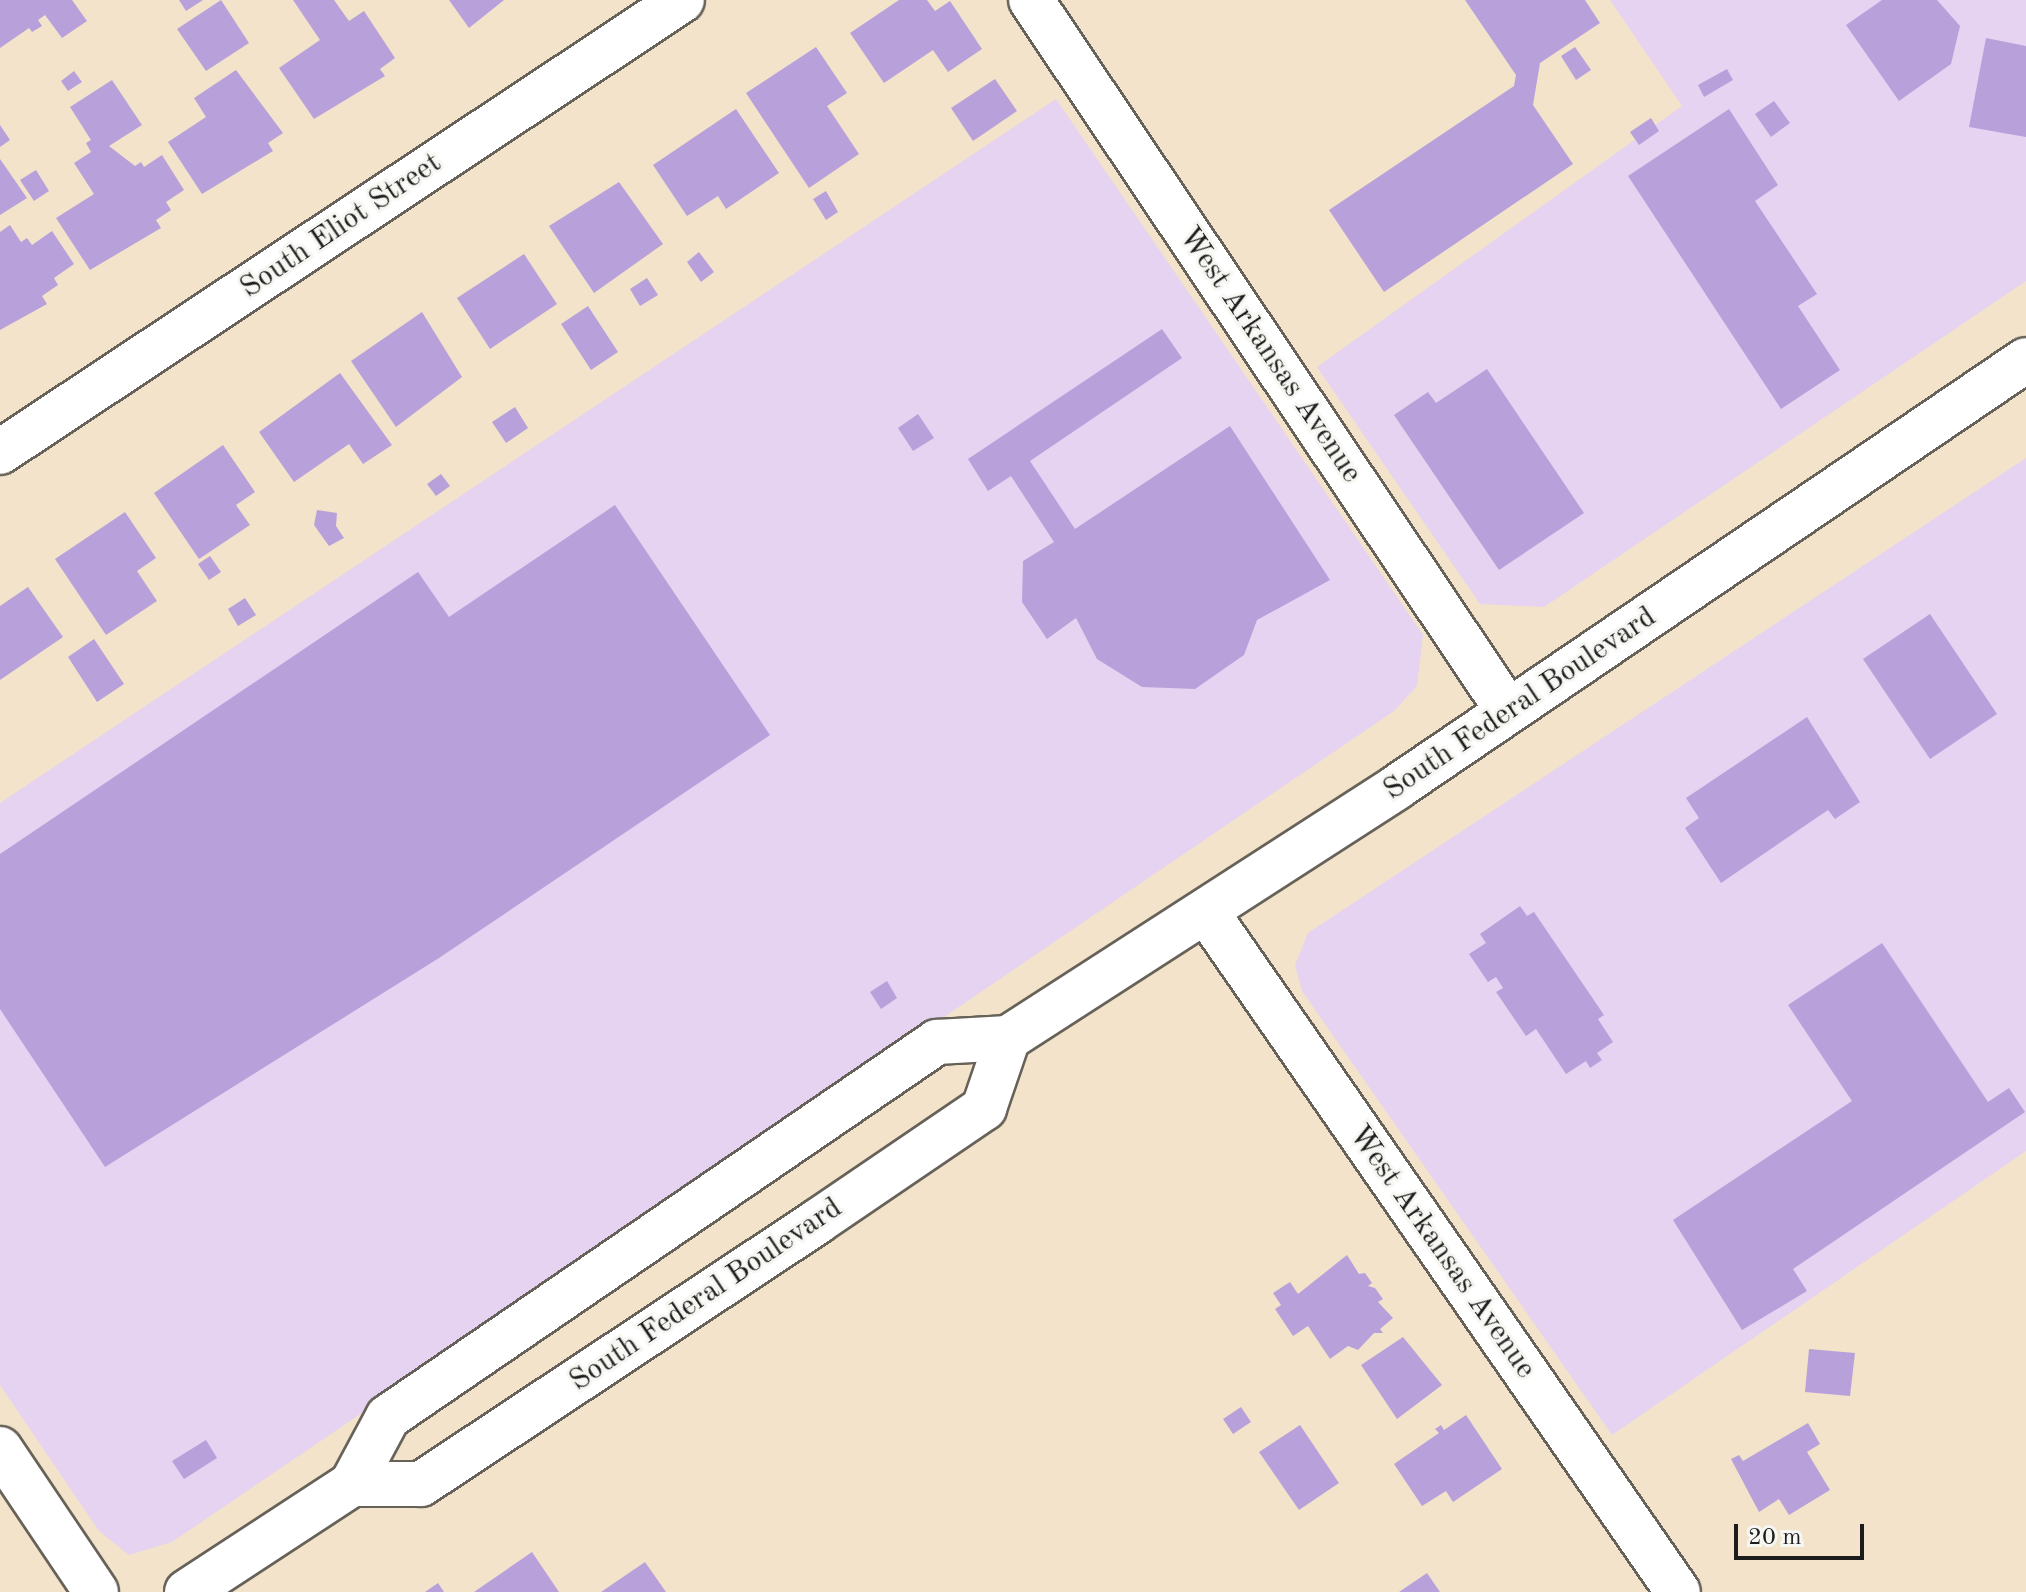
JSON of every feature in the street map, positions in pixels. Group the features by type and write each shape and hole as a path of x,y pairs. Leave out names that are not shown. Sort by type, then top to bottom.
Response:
{"main road":[{"name":"South Eliot Street","path":"0,452 682,0"},
{"name":"West Arkansas Avenue","path":"1031,0 1508,711"},
{"name":"South Federal Boulevard","path":"187,1592 352,1484 388,1417 937,1042 1008,1038 1207,913 2026,360"},
{"name":"West Arkansas Avenue","path":"1207,913 1678,1592"},
{"name":"South Federal Boulevard","path":"352,1484 421,1484 818,1221 984,1108 1008,1038"},
{"path":"0,1449 96,1592"}],"shaded area":[{"path":"1610,0 2026,0 2026,281 1544,607 1480,604 1317,367 1682,106"},
{"path":"1056,99 1423,635 1417,686 1394,711 172,1542 129,1555 99,1531 0,1385 0,803"},
{"path":"2026,458 2026,1151 1612,1435 1302,991 1295,965 1308,933"}],"building":[{"path":"0,0 72,0 87,21 62,38 45,15 38,20 42,26 32,32 29,28 0,48"},
{"path":"179,0 203,0 186,11"},
{"path":"221,0 249,43 206,71 177,29"},
{"path":"293,0 334,0 349,21 364,11 395,58 380,69 385,76 314,119 279,68 320,40"},
{"path":"449,0 504,0 469,28"},
{"path":"899,0 927,0 935,11 950,1 982,49 948,72 933,50 884,83 850,33"},
{"path":"1465,0 1585,0 1600,23 1540,63 1533,105 1573,164 1384,292 1329,210 1514,86 1516,75"},
{"path":"1882,0 1937,0 1960,26 1951,64 1899,101 1846,25"},
{"path":"1986,38 2026,46 2026,137 1969,127"},
{"path":"816,47 847,93 827,106 859,154 809,188 746,93"},
{"path":"1575,47 1591,70 1576,80 1561,56"},
{"path":"1727,69 1733,80 1704,97 1698,85"},
{"path":"236,70 283,133 268,143 273,151 202,194 168,142 206,117 194,98"},
{"path":"74,71 82,82 68,91 61,81"},
{"path":"995,79 1017,111 973,141 951,108"},
{"path":"112,80 142,125 109,146 135,166 141,162 144,167 162,155 184,190 166,202 171,210 156,220 161,228 90,270 56,218 94,194 74,163 91,152 86,143 91,140 70,107"},
{"path":"1774,101 1790,123 1771,137 1755,114"},
{"path":"736,109 779,173 726,209 718,196 687,216 653,165"},
{"path":"1729,109 1778,185 1755,201 1817,294 1798,306 1840,370 1781,409 1628,176"},
{"path":"1651,118 1659,131 1639,145 1630,132"},
{"path":"0,125 10,140 0,147"},
{"path":"0,159 27,198 0,215"},
{"path":"36,170 49,191 34,201 20,180"},
{"path":"619,182 663,244 594,293 549,226"},
{"path":"826,191 838,212 826,220 813,199"},
{"path":"10,225 21,242 27,238 32,245 52,231 74,264 54,278 58,285 42,296 47,304 0,330 0,232"},
{"path":"699,252 714,272 701,282 687,262"},
{"path":"524,254 557,304 490,349 457,298"},
{"path":"647,278 658,295 640,306 630,289"},
{"path":"588,306 618,352 591,370 561,324"},
{"path":"422,312 462,377 396,427 351,361"},
{"path":"1162,329 1182,358 1030,461 1075,529 1230,426 1330,580 1257,620 1244,655 1195,689 1142,687 1097,659 1076,618 1047,639 1022,602 1023,561 1054,542 1011,476 988,491 968,459"},
{"path":"1487,369 1584,513 1499,570 1394,415 1428,392 1436,403"},
{"path":"340,373 392,445 363,464 349,444 294,482 259,432"},
{"path":"515,407 528,428 506,443 492,422"},
{"path":"918,414 934,438 913,451 898,428"},
{"path":"223,445 255,492 236,505 250,525 199,559 154,493"},
{"path":"441,474 450,486 436,496 427,484"},
{"path":"615,505 770,735 439,958 105,1167 0,1009 0,854 418,572 449,617"},
{"path":"317,510 337,513 336,526 344,538 329,546 314,525"},
{"path":"125,512 156,558 137,571 157,601 106,635 55,559"},
{"path":"210,556 221,572 209,580 198,564"},
{"path":"28,587 63,637 0,680 0,606"},
{"path":"245,598 256,615 238,626 228,609"},
{"path":"1930,614 1997,714 1930,759 1863,659"},
{"path":"94,639 124,684 97,702 68,657"},
{"path":"1807,717 1860,802 1835,819 1828,810 1721,883 1685,828 1699,818 1686,798"},
{"path":"1520,906 1527,916 1534,912 1604,1015 1598,1019 1613,1042 1597,1053 1602,1060 1590,1068 1586,1061 1566,1074 1536,1029 1526,1036 1496,992 1503,988 1496,977 1488,982 1469,954 1486,943 1480,934"},
{"path":"1882,943 1988,1102 2009,1088 2025,1112 1793,1269 1807,1291 1742,1330 1673,1220 1852,1101 1788,1005"},
{"path":"887,981 897,998 881,1009 870,992"},
{"path":"1347,1255 1359,1274 1365,1273 1372,1283 1368,1286 1375,1288 1383,1299 1378,1302 1393,1318 1380,1329 1383,1333 1374,1333 1358,1350 1348,1346 1330,1359 1308,1326 1293,1336 1275,1309 1281,1305 1273,1293 1290,1282 1298,1294"},
{"path":"1403,1337 1442,1385 1397,1419 1361,1365"},
{"path":"1809,1349 1855,1353 1850,1396 1805,1392"},
{"path":"1241,1407 1251,1422 1233,1434 1223,1419"},
{"path":"1466,1415 1502,1469 1453,1502 1446,1491 1422,1506 1394,1464 1439,1433 1435,1429 1441,1425 1444,1430"},
{"path":"1808,1423 1820,1444 1807,1452 1830,1490 1789,1515 1779,1499 1759,1512 1731,1459 1739,1455 1743,1461"},
{"path":"1300,1425 1339,1483 1299,1510 1259,1452"},
{"path":"206,1440 217,1458 184,1479 172,1461"},
{"path":"532,1552 559,1592 474,1592"},
{"path":"645,1562 666,1592 601,1592"},
{"path":"1427,1573 1440,1592 1399,1592"},
{"path":"438,1583 444,1592 425,1592"}]}
